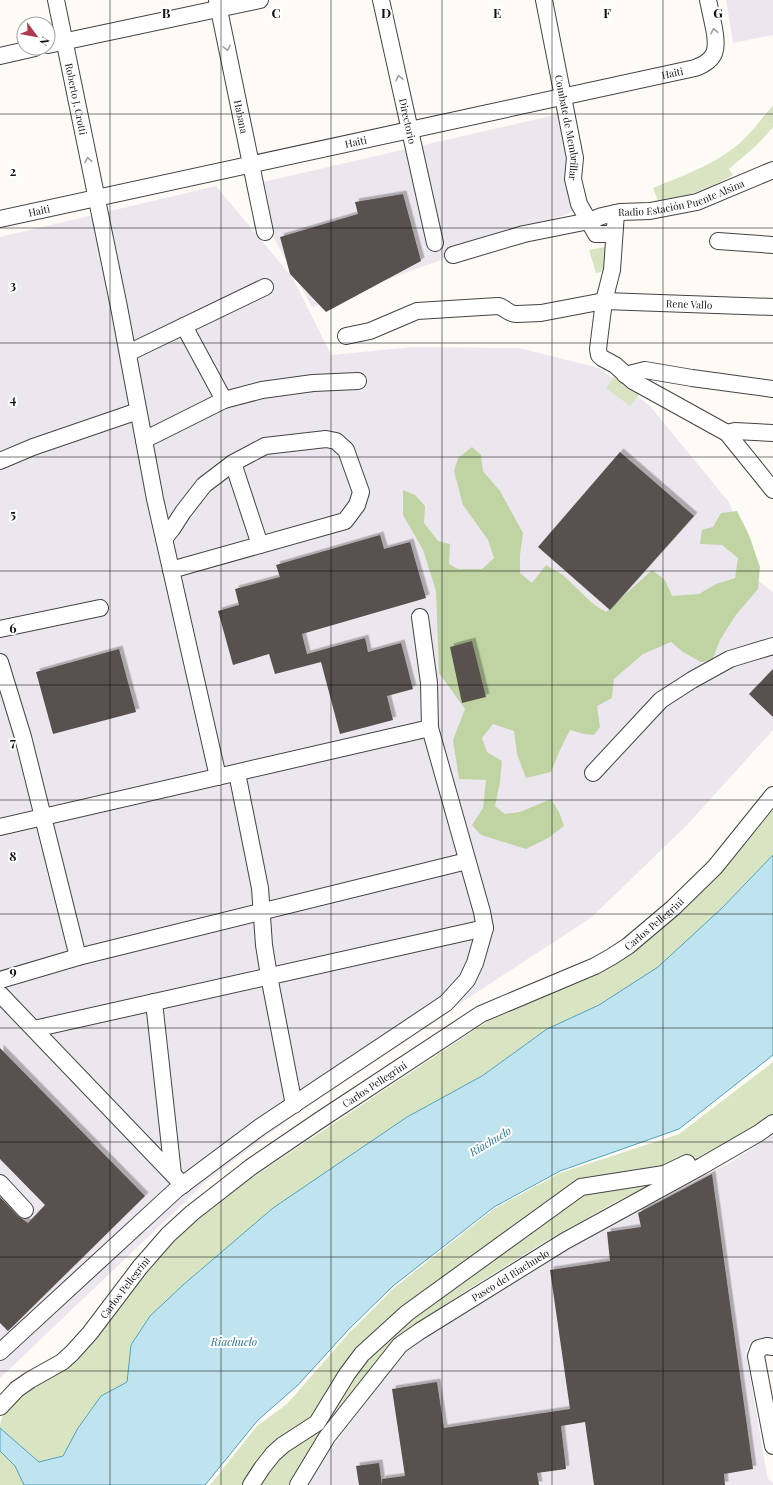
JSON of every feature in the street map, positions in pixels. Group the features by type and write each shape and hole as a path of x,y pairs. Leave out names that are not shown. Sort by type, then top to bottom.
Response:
{"street":[{"name":"Roberto J. Crotti","path":"56,0 128,353 154,499 218,777"},
{"path":"56,43 218,5 260,0"},
{"name":"Directorio","path":"381,0 435,243"},
{"name":"Combate de Membrillar","path":"544,0 575,158 573,179 579,204 596,234 614,234"},
{"name":"Haiti","path":"0,219 695,68 710,60 716,50 716,41 708,0"},
{"name":"Habana","path":"218,5 265,232"},
{"path":"0,56 16,52"},
{"name":"Radio Estación Puente Alsina","path":"453,255 524,234 589,221 602,216 616,213 650,211 697,202 773,170"},
{"path":"616,213 610,278 604,301 598,349 599,355 615,365 633,381 654,394 727,433 773,490"},
{"path":"718,241 773,245"},
{"path":"128,353 265,287"},
{"name":"Rene Vallo","path":"346,336 370,331 417,311 498,306 502,307 513,315 540,313 604,301 773,307"},
{"path":"184,326 224,400"},
{"path":"625,375 645,370 692,378 773,388"},
{"path":"144,440 224,400 262,390 313,383 358,381"},
{"path":"0,461 33,447 138,411"},
{"path":"727,433 735,431 773,433"},
{"path":"164,539 204,484 233,462 265,446 326,439 336,441 346,450 360,492 357,505 345,521 171,570"},
{"path":"233,462 260,545"},
{"path":"0,629 100,608"},
{"path":"2,1345 178,1180 294,1105 446,1003 467,980 475,963 485,928 482,912 430,728 428,683 420,617"},
{"path":"593,772 661,700 692,680 730,659 773,646"},
{"path":"0,662 23,737 78,957"},
{"path":"0,827 430,728"},
{"path":"236,772 260,888 268,976 294,1105"},
{"name":"Carlos Pellegrini","path":"3,1404 17,1389 62,1362 82,1344 153,1251 192,1213 251,1168 320,1120 481,1014 595,966 628,946 673,908 715,867 773,795"},
{"path":"0,980 78,957 467,861"},
{"path":"34,1029 485,928"},
{"path":"0,994 178,1180"},
{"path":"154,1002 178,1180"},
{"name":"Paseo del Riachuelo","path":"298,1485 330,1434 400,1345 415,1334 565,1240 702,1166 759,1133 773,1123"},
{"path":"251,1485 273,1454 283,1445 317,1423 347,1374 362,1354 404,1316 581,1187 664,1174 698,1158 702,1166"},
{"path":"0,1183 25,1210"},
{"path":"766,1348 756,1356 773,1446"},
{"path":"317,1423 330,1434"}],"shaded area":[{"path":"726,0 773,0 773,35 733,43"},
{"path":"559,114 575,211 312,307 245,186"},
{"path":"216,186 293,278 331,355 413,347 519,348 599,368 649,405 728,501 751,550 750,575 773,592 773,730 688,824 592,917 323,1093 208,1180 0,1378 0,237"},
{"path":"773,1135 773,1340 759,1338 751,1343 746,1352 767,1475 773,1485 308,1485 329,1451 406,1350 535,1266 712,1171 725,1166"}],"green space":[{"path":"773,105 773,127 757,145 729,169 733,175 706,188 659,204 653,188 696,170 727,153 746,137"},
{"path":"605,247 605,271 596,273 589,250"},
{"path":"616,374 641,392 630,406 606,388"},
{"path":"472,447 481,455 483,471 500,491 523,533 520,555 520,573 532,583 546,565 563,575 593,604 606,612 652,570 665,580 672,596 699,594 716,584 735,578 738,558 722,545 700,544 702,530 713,527 721,513 737,511 749,535 760,567 758,589 735,616 720,640 712,661 701,662 683,652 671,642 643,654 614,679 612,698 597,706 600,727 594,735 570,730 551,772 526,778 517,754 514,731 493,724 482,738 487,752 502,761 500,782 495,806 505,814 520,812 551,799 559,812 564,826 548,838 526,849 481,835 472,825 483,808 486,780 459,779 453,740 465,709 439,673 436,591 423,550 403,515 403,490 415,495 425,506 424,523 438,541 450,544 449,564 458,569 482,569 494,558 488,540 463,505 454,471 458,458"},
{"path":"773,807 773,855 722,908 658,967 599,1005 547,1029 482,1076 407,1117 273,1208 183,1285 150,1316 131,1345 127,1382 101,1396 78,1428 63,1456 39,1462 0,1428 4,1414 13,1403 36,1385 205,1209 488,1021 615,964 694,898"},
{"path":"773,1062 773,1116 698,1164 617,1201 541,1244 461,1294 400,1336 332,1422 288,1485 210,1485 257,1426 287,1404 349,1333 394,1288 494,1209 560,1173 679,1134"},
{"path":"0,1451 15,1466 24,1485 0,1485"}],"water":[{"name":"Riachuelo","path":"773,855 773,1055 679,1129 560,1171 494,1207 393,1286 349,1329 298,1385 258,1420 205,1485 24,1485 15,1466 0,1451 0,1428 39,1462 63,1456 78,1428 101,1396 127,1382 131,1345 150,1316 183,1285 273,1208 407,1117 482,1076 547,1029 599,1005 658,967 722,908"}],"building":[{"path":"403,194 421,261 326,312 290,274 280,237 358,214 355,202"},
{"path":"620,452 694,516 610,610 538,547"},
{"path":"380,535 384,549 410,542 426,598 302,634 307,654 365,638 368,652 401,643 413,689 387,696 393,720 340,734 321,662 275,674 269,654 233,665 218,611 239,605 235,589 280,577 276,565"},
{"path":"472,641 486,697 462,703 450,647"},
{"path":"119,649 136,712 53,734 36,672"},
{"path":"773,669 773,717 749,694"},
{"path":"0,1048 145,1196 8,1331 0,1323 0,1197 18,1216 28,1223 45,1205 0,1159"},
{"path":"712,1174 753,1469 724,1474 725,1485 594,1485 585,1422 561,1426 566,1469 537,1473 539,1485 382,1485 382,1479 405,1476 392,1389 437,1382 444,1428 570,1409 550,1270 610,1261 607,1232 641,1227 638,1213"},
{"path":"379,1463 382,1485 359,1485 356,1466"}]}
